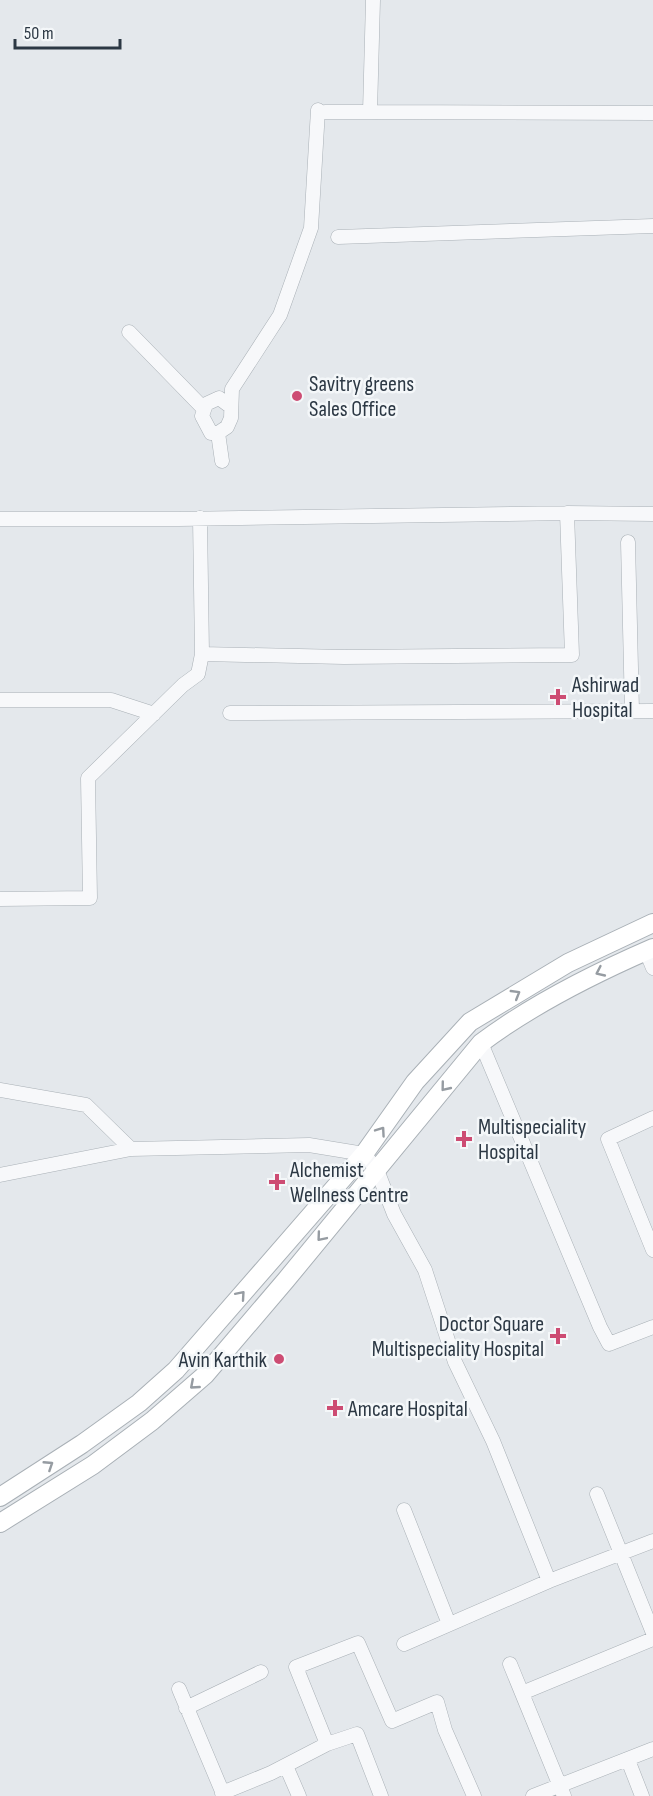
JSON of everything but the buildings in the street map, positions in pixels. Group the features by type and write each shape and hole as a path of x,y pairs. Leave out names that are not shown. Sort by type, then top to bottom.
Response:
{"main road":[{"path":"0,1497 82,1444 139,1403 176,1370 364,1154 415,1082 470,1022 568,963 653,923"},
{"path":"0,1523 93,1465 152,1421 205,1375 481,1043 590,976 651,955"},
{"path":"220,1320 243,1332"}],"street":[{"path":"370,112 373,0"},
{"path":"231,407 219,398 206,404 202,416 211,433 218,433 227,427 231,418 232,389 280,315 311,228 321,111 653,113"},
{"path":"338,237 653,226"},
{"path":"129,332 204,409"},
{"path":"218,433 222,461"},
{"path":"202,654 344,657 572,655 567,513"},
{"path":"0,519 653,514"},
{"path":"0,899 90,898 88,778 198,674 202,654 200,518"},
{"path":"628,542 632,711"},
{"path":"0,700 111,700 154,714"},
{"path":"230,713 653,711"},
{"path":"481,1043 609,1344 653,1327"},
{"path":"0,1090 86,1105 131,1149"},
{"path":"653,1118 608,1139 653,1250"},
{"path":"0,1175 131,1149 309,1145 364,1154 377,1170 394,1214 425,1270 455,1362 493,1441 549,1581"},
{"path":"597,1494 653,1633"},
{"path":"404,1510 448,1624"},
{"path":"404,1644 549,1581 653,1541"},
{"path":"522,1693 653,1639"},
{"path":"327,1744 296,1667 358,1642 392,1721 437,1702 446,1730 474,1796"},
{"path":"510,1664 562,1791"},
{"path":"186,1708 261,1672"},
{"path":"179,1689 223,1794 286,1766 327,1744 357,1734 381,1796"},
{"path":"533,1796 562,1791 653,1749"},
{"path":"628,1760 642,1796"},
{"path":"286,1766 299,1796"}],"place":[{"name":"Savitry greens Sales Office","path":"297,396"},
{"name":"Ashirwad Hospital","path":"558,697"},
{"name":"Multispeciality Hospital","path":"464,1139"},
{"name":"Alchemist Wellness Centre","path":"277,1182"},
{"name":"Doctor Square Multispeciality Hospital","path":"558,1336"},
{"name":"Avin Karthik","path":"279,1359"},
{"name":"Amcare Hospital","path":"335,1408"}]}
